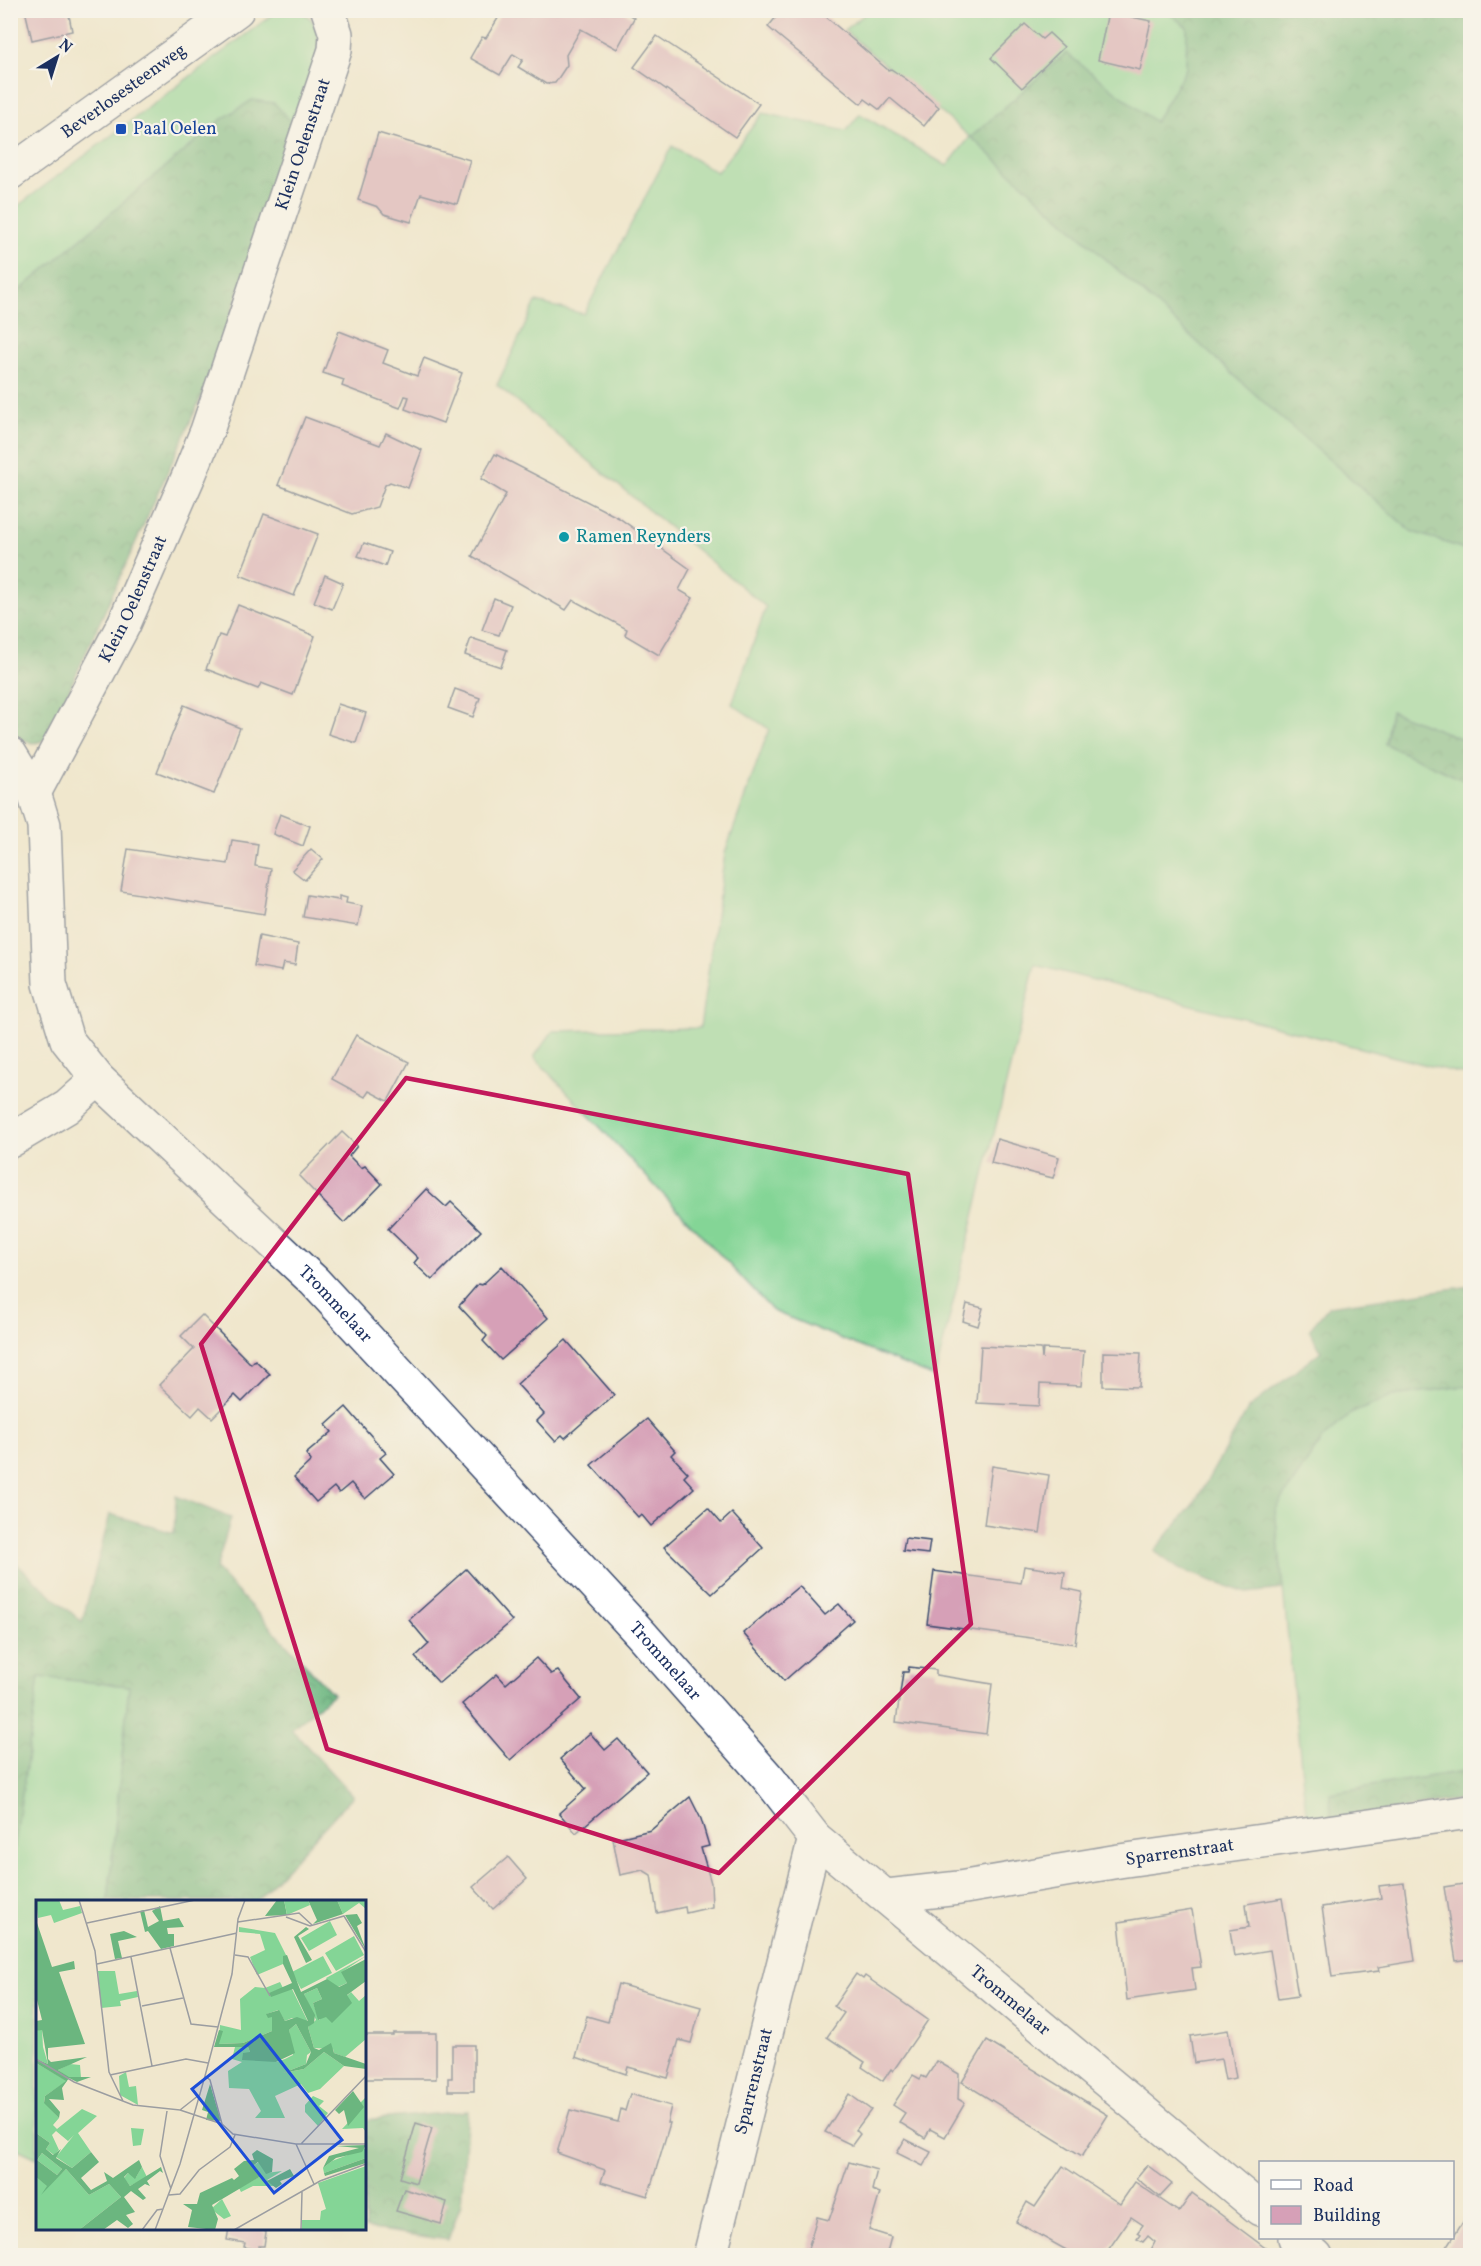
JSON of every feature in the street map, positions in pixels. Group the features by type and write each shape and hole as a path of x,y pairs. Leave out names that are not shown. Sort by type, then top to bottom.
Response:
{"street":[{"name":"Beverlosesteenweg","path":"17,160 237,10"},
{"name":"Klein Oelenstraat","path":"34,793 124,624 207,431 335,50 336,34 328,10"},
{"path":"10,754 34,793 44,825 50,984 68,1040 98,1079 67,1107 10,1141"},
{"name":"Trommelaar","path":"98,1079 314,1281 641,1634 769,1779 815,1838 1259,2208"},
{"name":"Sparrenstraat","path":"887,1896 959,1888 1119,1861 1470,1812"},
{"name":"Sparrenstraat","path":"710,2256 815,1838"},
{"path":"1296,2239 1316,2256"}],"highlighted area":[{"path":"406,1078 908,1174 971,1624 719,1873 327,1749 201,1344"}],"green space":[{"path":"1452,10 1470,16 1470,551 1411,531 1277,414 971,137 1066,53 1155,122 1186,69 1187,27 1166,11"},
{"path":"277,11 301,11 314,23 318,36 316,67 294,125 222,119 11,298 11,211"},
{"path":"869,11 1166,11 1187,27 1186,69 1155,122 971,137 1277,414 1411,531 1470,551 1470,742 1391,711 1385,744 1470,783 1470,1076 1035,965 935,1377 773,1311 534,1057 553,1031 700,1028 725,853 769,729 732,704 766,607 497,385 536,302 584,314 672,146 717,172 763,113 846,131 860,114 947,166 970,137 844,30"},
{"path":"252,100 274,103 294,125 210,378 47,739 36,743 28,742 11,730 11,298 222,119"},
{"path":"1391,711 1470,742 1470,783 1385,744"},
{"path":"1470,1286 1470,1385 1393,1396 1350,1414 1322,1439 1275,1510 1283,1589 1246,1593 1179,1569 1154,1551 1195,1502 1248,1409 1321,1351 1309,1330 1329,1306"},
{"path":"1470,1385 1470,1770 1331,1793 1331,1820 1307,1824 1275,1510 1322,1439 1350,1414 1393,1396"},
{"path":"176,1496 231,1518 216,1569 333,1694 291,1729 353,1796 257,1900 108,1900 129,1686 39,1677 11,1871 11,1559 82,1622 110,1514 174,1533"},
{"path":"39,1677 129,1686 108,1900 36,1900 36,2158 11,2146 10,1871"},
{"path":"1470,1770 1470,1798 1331,1820 1330,1793"},
{"path":"468,2111 461,2204 448,2240 366,2228 366,2120"}],"building":[{"path":"25,10 68,10 72,31 32,40"},
{"path":"503,10 622,10 634,18 617,49 581,29 566,55 567,65 555,83 546,84 518,67 523,60 513,54 500,75 470,58 482,37 486,38"},
{"path":"782,10 818,10 888,70 891,69 906,79 939,107 924,126 890,98 880,110 865,99 861,104 768,27"},
{"path":"1108,12 1151,21 1140,70 1098,60"},
{"path":"1025,24 1042,39 1049,33 1064,47 1022,88 991,58"},
{"path":"657,36 759,104 735,137 634,67"},
{"path":"378,133 470,160 457,204 421,194 411,222 384,214 378,207 358,200"},
{"path":"339,331 388,350 383,363 417,376 424,358 462,373 443,423 405,409 409,397 405,396 400,408 342,386 344,380 323,373"},
{"path":"305,417 380,445 386,433 422,450 408,488 390,482 385,485 377,507 352,514 278,485"},
{"name":"Ramen Reynders","path":"495,454 619,518 690,569 679,590 693,598 659,655 625,635 627,629 573,600 566,610 472,556 506,494 481,479"},
{"path":"264,514 318,534 294,596 240,575"},
{"path":"364,543 390,552 385,566 358,556"},
{"path":"325,575 343,583 332,609 314,602"},
{"path":"494,598 511,605 499,635 482,630"},
{"path":"238,605 315,636 293,695 261,683 258,689 206,669 219,635 225,637"},
{"path":"471,638 507,650 501,667 465,655"},
{"path":"455,689 480,698 473,717 448,708"},
{"path":"338,704 366,713 356,743 328,734"},
{"path":"184,705 240,728 214,794 157,772"},
{"path":"280,814 310,826 303,846 273,834"},
{"path":"232,840 258,844 255,866 271,869 264,914 121,891 128,849 228,864"},
{"path":"311,849 323,859 305,880 292,870"},
{"path":"307,895 339,900 339,896 347,898 346,903 362,906 358,926 303,917"},
{"path":"259,936 298,944 295,965 283,963 281,971 254,966"},
{"path":"356,1035 409,1062 388,1101 369,1091 365,1097 332,1079"},
{"path":"342,1132 357,1146 349,1156 361,1168 365,1166 382,1184 344,1223 299,1176"},
{"path":"997,1139 1059,1157 1053,1178 991,1163"},
{"path":"426,1189 446,1207 451,1202 481,1231 432,1280 414,1263 418,1258 388,1229"},
{"path":"502,1266 548,1318 501,1360 483,1341 487,1336 459,1306 478,1284 482,1285"},
{"path":"967,1304 983,1308 978,1326 963,1321"},
{"path":"202,1315 251,1364 255,1360 270,1374 242,1402 235,1395 212,1418 200,1407 192,1416 159,1385 194,1349 181,1336"},
{"path":"566,1340 614,1395 565,1438 562,1435 555,1441 537,1421 544,1414 517,1384"},
{"path":"981,1346 1041,1349 1042,1359 1043,1349 1084,1351 1081,1386 1040,1384 1039,1406 977,1403"},
{"path":"1103,1352 1141,1353 1139,1387 1103,1386"},
{"path":"346,1407 386,1453 380,1458 394,1474 365,1499 351,1483 339,1493 334,1487 316,1502 294,1477 311,1461 306,1454 332,1432 326,1425"},
{"path":"647,1419 675,1451 671,1455 688,1473 684,1477 694,1488 651,1526 641,1514 638,1517 591,1465"},
{"path":"992,1466 1049,1475 1040,1533 984,1525"},
{"path":"708,1508 721,1523 732,1513 763,1548 712,1594 664,1547"},
{"path":"905,1538 930,1541 928,1554 903,1551"},
{"path":"1024,1566 1065,1572 1063,1588 1082,1592 1075,1644 927,1624 934,1571 1021,1583"},
{"path":"466,1569 512,1621 439,1683 415,1657 429,1644 409,1620"},
{"path":"799,1586 825,1615 839,1604 853,1620 784,1681 743,1633"},
{"path":"536,1658 551,1674 558,1671 581,1699 510,1760 462,1704 497,1674 506,1684"},
{"path":"909,1667 936,1670 936,1675 992,1684 986,1734 896,1722 903,1672 908,1672"},
{"path":"590,1733 605,1750 618,1739 647,1772 576,1833 559,1813 586,1789 560,1759"},
{"path":"690,1797 701,1819 709,1846 701,1848 711,1883 712,1907 686,1913 685,1907 657,1913 651,1875 643,1870 620,1875 613,1839 651,1830"},
{"path":"508,1857 527,1879 493,1909 473,1887"},
{"path":"1404,1883 1415,1961 1378,1967 1379,1971 1332,1977 1322,1907 1381,1898 1379,1886"},
{"path":"1470,1883 1470,1959 1456,1961 1444,1887"},
{"path":"1282,1898 1298,1996 1278,1999 1270,1950 1234,1956 1230,1930 1249,1927 1246,1904"},
{"path":"1192,1910 1201,1967 1192,1968 1195,1990 1127,2000 1119,1922"},
{"path":"856,1974 863,1979 865,1976 928,2020 893,2071 891,2069 883,2081 862,2067 865,2062 827,2037 844,2013 834,2006"},
{"path":"618,1984 701,2007 691,2043 679,2040 668,2078 628,2067 626,2074 576,2057 587,2016 608,2022"},
{"path":"1228,2030 1236,2078 1225,2080 1221,2059 1194,2063 1190,2036"},
{"path":"393,2033 436,2033 436,2079 366,2079 366,2035 393,2035"},
{"path":"987,2041 1108,2115 1082,2156 962,2082"},
{"path":"452,2045 474,2045 474,2091 448,2091 448,2078 452,2078"},
{"path":"937,2061 959,2074 958,2099 965,2103 945,2137 930,2129 925,2138 899,2122 905,2113 893,2105 913,2075 920,2079 922,2076 926,2078"},
{"path":"630,2094 671,2106 667,2123 670,2123 648,2196 601,2182 605,2170 557,2153 570,2110 618,2122 621,2109 625,2111"},
{"path":"849,2094 871,2110 856,2130 860,2134 852,2145 825,2132"},
{"path":"416,2123 432,2128 416,2183 400,2178"},
{"path":"905,2139 931,2152 923,2166 897,2153"},
{"path":"849,2162 877,2170 872,2190 880,2193 869,2230 891,2237 886,2256 806,2256 817,2217 829,2220"},
{"path":"1147,2165 1172,2184 1160,2197 1136,2178"},
{"path":"1063,2166 1120,2204 1135,2182 1179,2212 1192,2193 1276,2256 1148,2256 1155,2242 1148,2236 1143,2242 1137,2239 1140,2235 1137,2233 1143,2225 1131,2217 1104,2256 1077,2256 1016,2222 1027,2202 1035,2207"},
{"path":"404,2189 447,2202 441,2224 396,2211"},
{"path":"1470,2211 1470,2256 1459,2256 1447,2247"},
{"path":"229,2230 264,2230 266,2232 264,2246 259,2246 259,2250 244,2247 245,2243 227,2240"}],"place":[{"name":"Paal Oelen","path":"121,129"},
{"name":"Ramen Reynders","path":"564,537"}]}
